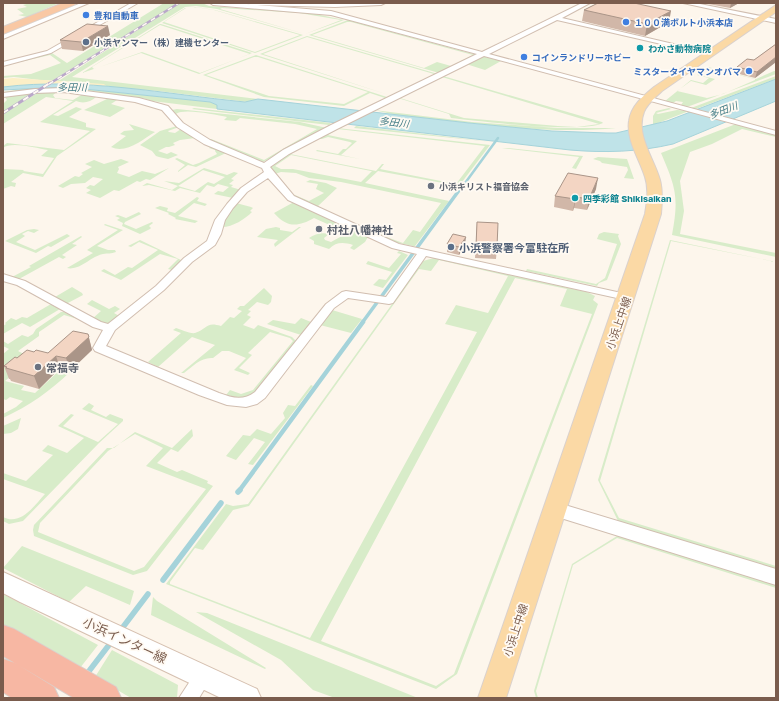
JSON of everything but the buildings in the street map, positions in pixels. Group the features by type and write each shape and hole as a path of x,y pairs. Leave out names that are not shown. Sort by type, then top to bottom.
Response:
{"highway":[{"path":"3,31 71,3"},
{"path":"3,639 104,698"},
{"path":"3,674 42,698"}],"main road":[{"name":"小浜上中線","path":"492,698 652,221 655,192 652,176 635,134 635,125 639,109 647,97 662,85 776,8"},
{"name":"小浜インター線","path":"3,582 202,678 248,698"}],"street":[{"path":"3,37 86,3"},
{"path":"3,64 49,52 135,3"},
{"path":"213,3 331,13 776,133"},
{"path":"250,3 328,5 381,3"},
{"path":"418,251 389,301 352,294 342,296 330,306 260,395 252,401 241,402 218,398 99,348 110,328 160,288 188,260 211,243 216,234 220,220 244,190 267,169 305,141 587,3"},
{"path":"686,3 776,21"},
{"path":"556,18 710,53"},
{"path":"3,95 35,91 72,91 136,100 165,108 180,125 207,142 267,169 287,195 296,201 396,246 626,297"},
{"path":"3,277 21,283 97,325 110,328"},
{"path":"555,509 776,577"},
{"path":"188,698 202,678"}],"green space":[{"path":"30,3 59,3 27,17 18,15 24,14 17,9 27,7 23,5"},
{"path":"164,3 178,3 55,79 60,80 180,3 202,3 209,6 311,13 344,20 305,34 217,9 196,6 185,7 72,77 258,99 248,102 158,91 119,88 82,82 14,77 3,78 3,76 31,74 61,63 50,55 3,66 52,53 67,63","holes":["220,9 299,13 341,20 305,34"]},
{"path":"195,7 215,10 303,35 255,53 162,23 186,8 164,22 255,52 300,35 214,10"},
{"path":"348,20 477,55 439,73 309,35","holes":["347,22 473,55 451,66 437,62 424,68 312,35"]},
{"path":"160,24 252,53 250,54 160,25 92,67 94,69 82,73"},
{"path":"307,36 438,74 392,96 260,54","holes":["307,37 434,75 392,96 263,54"]},
{"path":"142,52 200,73 237,59 199,74 141,53 98,67"},
{"path":"256,55 390,98 388,99 370,93 344,106 264,97 203,75","holes":["254,57 368,92 344,104 269,96 206,75"]},
{"path":"482,56 501,61 485,70 466,64"},
{"path":"708,67 756,79 776,71 776,74 728,92 755,79 709,68 699,75 715,79 706,85 691,81 680,89 691,80 703,83 709,78 697,75"},
{"path":"443,76 603,123 592,126 579,127 599,124 442,77 400,98 464,118 575,127 506,124 451,118 449,114 398,98"},
{"path":"776,76 776,79 696,109 691,108"},
{"path":"65,87 210,102 218,107 217,109 74,90 38,89 3,93 29,88"},
{"path":"677,91 707,98 720,95 687,107 681,105 683,102 676,101 673,103 665,101"},
{"path":"39,92 57,92 53,95 55,98 73,100 83,94 95,96 96,97 94,99 87,102 76,101 53,115 58,116 76,107 82,109 69,117 86,123 86,127 96,129 57,156 43,177 23,173 11,182 16,183 15,187 11,186 3,189 3,169 24,170 23,171 43,174 54,158 41,156 48,150 18,145 3,148 3,146 7,143 64,150 90,131 40,122 73,101 46,97 3,124 3,114"},
{"path":"33,93 3,112 3,104 7,100 4,96"},
{"path":"109,98 117,100 111,104 125,108 110,117 84,110"},
{"path":"669,108 671,109 656,113 658,114 677,110 689,111 653,125 653,116 656,111"},
{"path":"177,109 300,122 327,128 263,162 207,139 211,139 264,160 317,129 295,124 240,118 236,121 224,120 227,117 200,112 180,112 176,114 172,110"},
{"path":"192,109 331,123 329,125"},
{"path":"374,110 472,122 558,128 616,128 562,130 506,127 396,115"},
{"path":"129,124 155,132 134,145 122,149 111,147 126,136 120,134 124,131 134,130"},
{"path":"736,124 776,135 776,137 742,129 712,144 690,152 680,181 684,211 680,234 776,253 776,257 672,235 676,202 675,193 670,175 661,153"},
{"path":"177,126 179,127 168,131 175,133 181,129 195,138 180,140 173,143 175,145 158,151 167,154 171,152 178,155 168,159 159,157 152,151 140,145 160,131"},
{"path":"356,126 493,142 354,128"},
{"path":"337,128 490,145 459,186 378,171 365,183 449,201 415,246 413,246 390,241 372,233 384,227 386,230 381,235 403,243 413,230 420,232 441,203 341,182 309,178 296,173 281,172 275,174 283,184 269,170 272,165 290,154 376,171 382,164 384,164 380,169 456,184 485,146 338,129 328,135 357,141 341,155 360,159 316,151 338,154 352,143 350,142 328,137 316,139","holes":["291,155 372,171 361,182 293,169 281,169 275,166"]},
{"path":"211,146 226,153 196,167 188,165 178,172 185,165 175,159 177,158 193,165 199,163 217,154 215,150 209,148"},
{"path":"502,148 583,156 576,169 572,168 579,157"},
{"path":"598,157 627,159 634,179 624,178 628,170 627,167 602,163 593,159"},
{"path":"121,159 129,162 118,167 119,169 117,173 129,177 142,171 155,174 169,168 150,180 146,179 140,182 137,181 119,191 114,190 100,198 86,193 91,190 86,188 90,185 94,186 103,179 93,177 85,183 71,184 63,188 58,186 75,176 79,177 83,174 81,173 92,167 85,164 94,160 104,164"},
{"path":"204,168 227,175 234,172 238,173 231,179 234,180 229,184 233,185 231,187 241,190 233,198 214,194 218,191 223,192 229,187 218,184 214,187 207,185 200,193 180,188 175,191 149,185 142,186 147,183 172,190 178,186 164,181 179,183","holes":["203,170 225,177 214,184 208,182 195,191 178,186"]},
{"path":"310,180 326,183 337,188 317,207 293,196 290,193 309,201 324,193 316,189 318,184 306,182"},
{"path":"197,197 199,198 197,201 207,204 205,206 194,203 178,216 198,221 195,223 175,219 176,218 168,214 169,213 155,208 160,206 168,208 167,211 175,213"},
{"path":"294,202 368,237 365,242 354,250 350,248 353,245 346,243 337,244 329,249 314,244 314,241 309,238 316,234 329,234 324,238 325,240 331,242 342,236 334,232 334,227 314,218 303,223 288,224 274,213"},
{"path":"236,203 253,208 250,211 252,212 230,226 222,227 225,218"},
{"path":"139,212 141,214 125,222 124,224 136,229 152,222 153,223 149,226 151,228 150,229 140,234 122,226 123,223 117,220 120,218 115,216 118,215 126,218"},
{"path":"105,224 123,230 97,246 108,250 115,250 116,252 99,255 81,265 67,268 93,253 87,250 118,230 104,225"},
{"path":"276,227 280,228 280,230 292,232 301,227 275,247 274,244 278,240 257,237 266,229"},
{"path":"27,230 39,230 34,233 28,231 22,234 25,236 16,242 35,250 67,234 70,236 51,247 48,246 36,253 5,241"},
{"path":"604,232 619,234 618,236 621,244 607,280 599,283 597,286 526,271 527,269 596,284 605,278 617,244 597,239 599,234"},
{"path":"81,236 82,237 72,244 77,245 62,255 66,257 63,259 59,257 19,279 12,277 31,267 29,266"},
{"path":"140,240 183,261 172,270 168,269 178,259 160,254 121,280 101,271 104,269 115,275 128,267 132,268 158,250 139,242 131,247 128,246"},
{"path":"670,240 776,262 671,241 600,481 619,518 776,566 776,569 618,521 598,480"},
{"path":"399,251 408,255 383,288 373,285 379,279 386,280 392,272 366,264 368,261 389,268 401,254 397,253"},
{"path":"434,258 587,292 595,296 593,300 598,304 457,674 436,689 166,584 226,504 233,506 248,504 423,261","holes":["439,260 508,276 488,313 456,305 445,324 477,332 310,638 170,584 195,548 203,550 233,510 249,506 419,269 431,271","515,278 567,289 560,306 592,314 454,674 436,686 321,641"]},
{"path":"72,287 83,295 66,304 55,297"},
{"path":"264,288 272,296 271,302 268,305 257,302 248,310 251,311 247,315 251,317 243,325 254,329 258,325 292,337 296,341 255,393 242,398 226,395 230,390 241,394 253,390 293,341 290,338 270,332 248,353 252,355 239,368 250,373 248,375 234,370 246,358 229,351 222,351 213,358 201,360 184,373 181,373 215,345 192,337 158,367 148,362 181,333 173,330 176,328 195,333 212,324 221,326 230,317 234,318 242,311 237,309 240,306 244,306"},
{"path":"92,300 109,309 115,306 120,309 114,313 121,317 111,325 106,325 92,319 101,311 87,304"},
{"path":"51,304 60,309 30,327 22,323 3,334 3,326 11,318 16,320 22,317 27,318"},
{"path":"332,310 362,319 351,333 320,325"},
{"path":"61,312 81,320 64,315 39,332 39,336 18,351 28,356 35,351 38,353 5,381 24,386 21,390 35,393 61,369 70,372 39,398 3,418 3,414 16,407 23,401 10,397 6,400 3,399 3,354 9,349 3,346 3,341 8,344 22,335 28,337 33,334 36,329"},
{"path":"301,318 311,322 301,335 267,324 273,320 295,324"},
{"path":"311,385 313,386 253,465 248,464 265,442 254,438 236,460 226,456 243,435 250,436 257,429 271,434 285,418 283,413 288,405 295,406"},
{"path":"89,403 94,406 91,410 106,417 110,414 123,419 123,421 99,443 23,521 9,524 3,521 3,517 16,519 21,517 32,509 45,494 3,479 3,473 26,481 53,455 42,451 48,445 67,453 84,438 58,426 71,414 74,415 63,426 98,442 118,424 82,409"},
{"path":"21,418 18,429 11,433 3,434 3,426"},
{"path":"192,429 193,436 178,452 171,449 157,463 177,472 182,470 208,481 207,483 213,486 147,571 133,575 34,536 34,525 107,448 113,448 108,451 40,523 38,532 134,571 144,567 206,489 146,466 163,448 135,434 120,444 135,432 172,448"},
{"path":"617,536 776,584 776,588 617,538 573,565 536,691 538,698 536,698 534,691 572,564"},
{"path":"22,546 134,591 130,605 86,586 69,602 3,568"},
{"path":"3,594 98,645 80,668 3,625"},
{"path":"153,597 157,601 266,668 265,669 151,615"},
{"path":"196,612 207,613 418,698 335,698 313,690 281,660"},
{"path":"112,650 178,685 177,698 131,698 95,677"}],"sand":[{"path":"13,78 104,84 106,86 66,83 3,87 3,79"}],"water":[{"name":"多田川","path":"776,79 776,101 673,144 647,149 609,152 570,150 217,109 217,105 210,102 65,87 3,90 3,87 33,84 94,85 245,102 258,99 552,131 616,133 667,121"}],"waterway":[{"path":"460,190 498,138"},
{"path":"362,323 460,189"},
{"path":"239,491 363,322"},
{"path":"163,580 221,503"},
{"path":"120,631 148,594"},
{"path":"86,675 112,641"}],"railway":[{"path":"49,84 179,3"},
{"path":"3,113 50,83"}],"place":[{"name":"豊和自動車","path":"86,15"},
{"name":"１００満ボルト小浜本店","path":"626,22"},
{"name":"小浜ヤンマー（株）建機センター","path":"86,42"},
{"name":"わかさ動物病院","path":"640,48"},
{"name":"コインランドリーホビー","path":"524,57"},
{"name":"ミスタータイヤマンオバマ","path":"749,71"},
{"name":"小浜キリスト福音協会","path":"431,186"},
{"name":"四季彩館 Shikisaikan","path":"575,198"},
{"name":"村社八幡神社","path":"319,229"},
{"name":"小浜警察署今富駐在所","path":"451,247"},
{"name":"常福寺","path":"38,367"}]}
